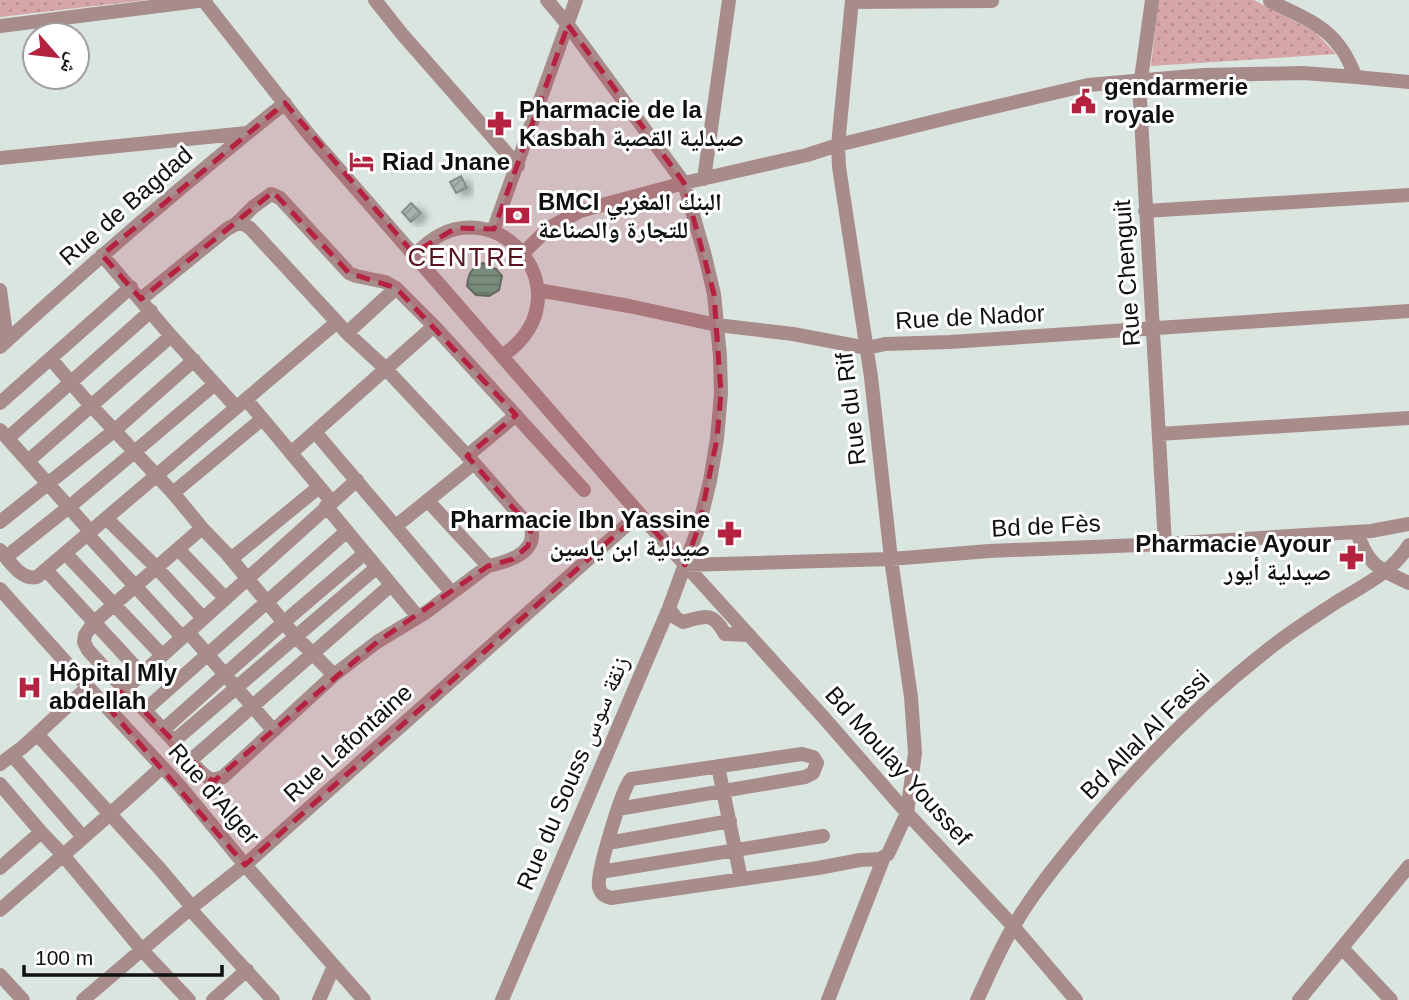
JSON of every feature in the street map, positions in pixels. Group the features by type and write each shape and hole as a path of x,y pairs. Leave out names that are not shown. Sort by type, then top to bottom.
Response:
{"street":[{"path":"0,26 204,0"},
{"name":"Bd Moulay Youssef","path":"204,0 310,136 639,514 907,813 1013,926 1076,1000"},
{"path":"375,0 518,166"},
{"path":"547,0 684,183"},
{"path":"494,231 576,0"},
{"path":"704,179 729,0"},
{"name":"Rue Chenguit","path":"1152,0 1140,100 1165,544"},
{"path":"852,1 992,1"},
{"name":"Rue du Rif","path":"828,1000 884,857 888,854 907,813 915,753 911,696 891,559 872,377 839,167 838,145 852,1"},
{"path":"1270,1 1318,25 1340,47 1356,76"},
{"path":"523,253 549,228 580,211 684,183 1088,85 1204,75 1303,73 1409,82"},
{"name":"Rue de Bagdad","path":"4,344 102,255 285,103"},
{"path":"0,158 247,134"},
{"name":"Rue du Souss زنقة سوس","path":"502,1000 669,608 699,526 710,481 721,393 718,324 705,256 684,183"},
{"path":"141,299 237,223 253,207 274,194 283,200 349,273 385,282 396,288 584,490"},
{"path":"1145,211 1409,195"},
{"path":"202,528 94,622 85,635 84,645 204,776 211,780 223,777 334,676 377,642 425,613 488,566 513,559 522,553 533,534 524,519 471,459 386,368 342,327 245,224 237,223"},
{"path":"415,255 433,238 444,232 469,227 494,231 510,240 523,253 536,277 538,303 535,316 523,340 502,356"},
{"path":"102,255 215,384 262,419 319,487 347,531 418,617"},
{"path":"0,404 131,287"},
{"path":"215,384 69,507 3,553 27,578 37,577 241,403 396,288"},
{"path":"0,290 4,344"},
{"name":"Rue de Nador","path":"538,290 718,324 867,348 884,344 950,342 1409,311"},
{"path":"151,311 71,383 4,434 136,586 207,655 273,730"},
{"path":"291,453 434,326"},
{"path":"29,461 172,336"},
{"path":"51,359 173,493 295,636 334,676"},
{"path":"0,522 115,430 194,360"},
{"path":"396,526 428,501 516,415"},
{"path":"1159,434 1409,418"},
{"path":"173,493 262,419"},
{"path":"315,432 452,593"},
{"path":"106,705 357,480"},
{"path":"231,559 319,487"},
{"path":"428,501 488,566"},
{"name":"Rue Lafontaine","path":"83,1000 245,865 639,514"},
{"path":"107,519 203,618"},
{"name":"Bd de Fès","path":"685,565 891,559 989,551 1165,544 1357,532 1409,524"},
{"path":"145,710 347,531"},
{"path":"1357,532 1367,557 1375,565 1409,583"},
{"path":"178,548 225,598"},
{"name":"Bd Allal Al Fassi","path":"977,1000 1013,926 1037,890 1130,776 1168,738 1266,651 1385,572 1407,551"},
{"path":"65,553 162,655"},
{"path":"163,730 365,553"},
{"path":"174,741 376,568"},
{"path":"46,570 142,674"},
{"path":"191,760 390,585"},
{"name":"Rue d'Alger","path":"0,589 162,767 364,1000"},
{"path":"669,608 676,618 683,622 702,617 712,618 720,624 725,634 749,635"},
{"path":"0,764 88,687"},
{"path":"37,734 111,814 273,1000"},
{"path":"618,809 805,777 813,774 817,763 813,757 802,754 634,778 627,784 618,809 598,879 603,894 611,898 884,857"},
{"path":"12,755 83,836"},
{"path":"718,766 741,879"},
{"path":"0,910 162,767"},
{"path":"0,784 142,950 189,1000"},
{"path":"608,842 730,821"},
{"path":"0,868 41,832"},
{"path":"600,873 824,836"},
{"path":"1299,1000 1409,866"},
{"path":"1342,948 1391,1000"},
{"path":"319,1000 334,966"},
{"path":"213,1000 247,970"},
{"path":"0,975 23,1000"}],"highlighted area":[{"path":"568,25 684,183 714,294 721,393 717,439 699,526 685,565 639,514 245,865 106,705 124,690 213,782 377,642 488,566 513,559 528,546 531,528 467,456 516,415 396,288 349,273 273,192 141,299 102,255 285,103 413,253 456,228 494,229"}],"shaded area":[{"path":"0,0 146,0 0,17"},
{"path":"1158,0 1254,0 1315,32 1336,54 1151,66"},
{"path":"483,263 496,269 502,276 499,290 489,296 476,295 467,286 471,272"}],"building":[{"path":"461,176 467,188 456,193 450,182"},
{"path":"411,203 421,213 411,222 402,212"}],"place":[{"name":"gendarmerie royale","path":"1084,101"},
{"name":"Pharmacie de la Kasbah صيدلية القصبة","path":"499,124"},
{"name":"Riad Jnane","path":"362,162"},
{"name":"BMCI البنك المغربي للتجارة والصناعة","path":"518,216"},
{"name":"Pharmacie Ibn Yassine صيدلية ابن ياسين","path":"730,534"},
{"name":"Pharmacie Ayour صيدلية أيور","path":"1351,558"},
{"name":"Hôpital Mly abdellah","path":"29,687"}],"district":[{"name":"CENTRE","path":"467,257"}]}
